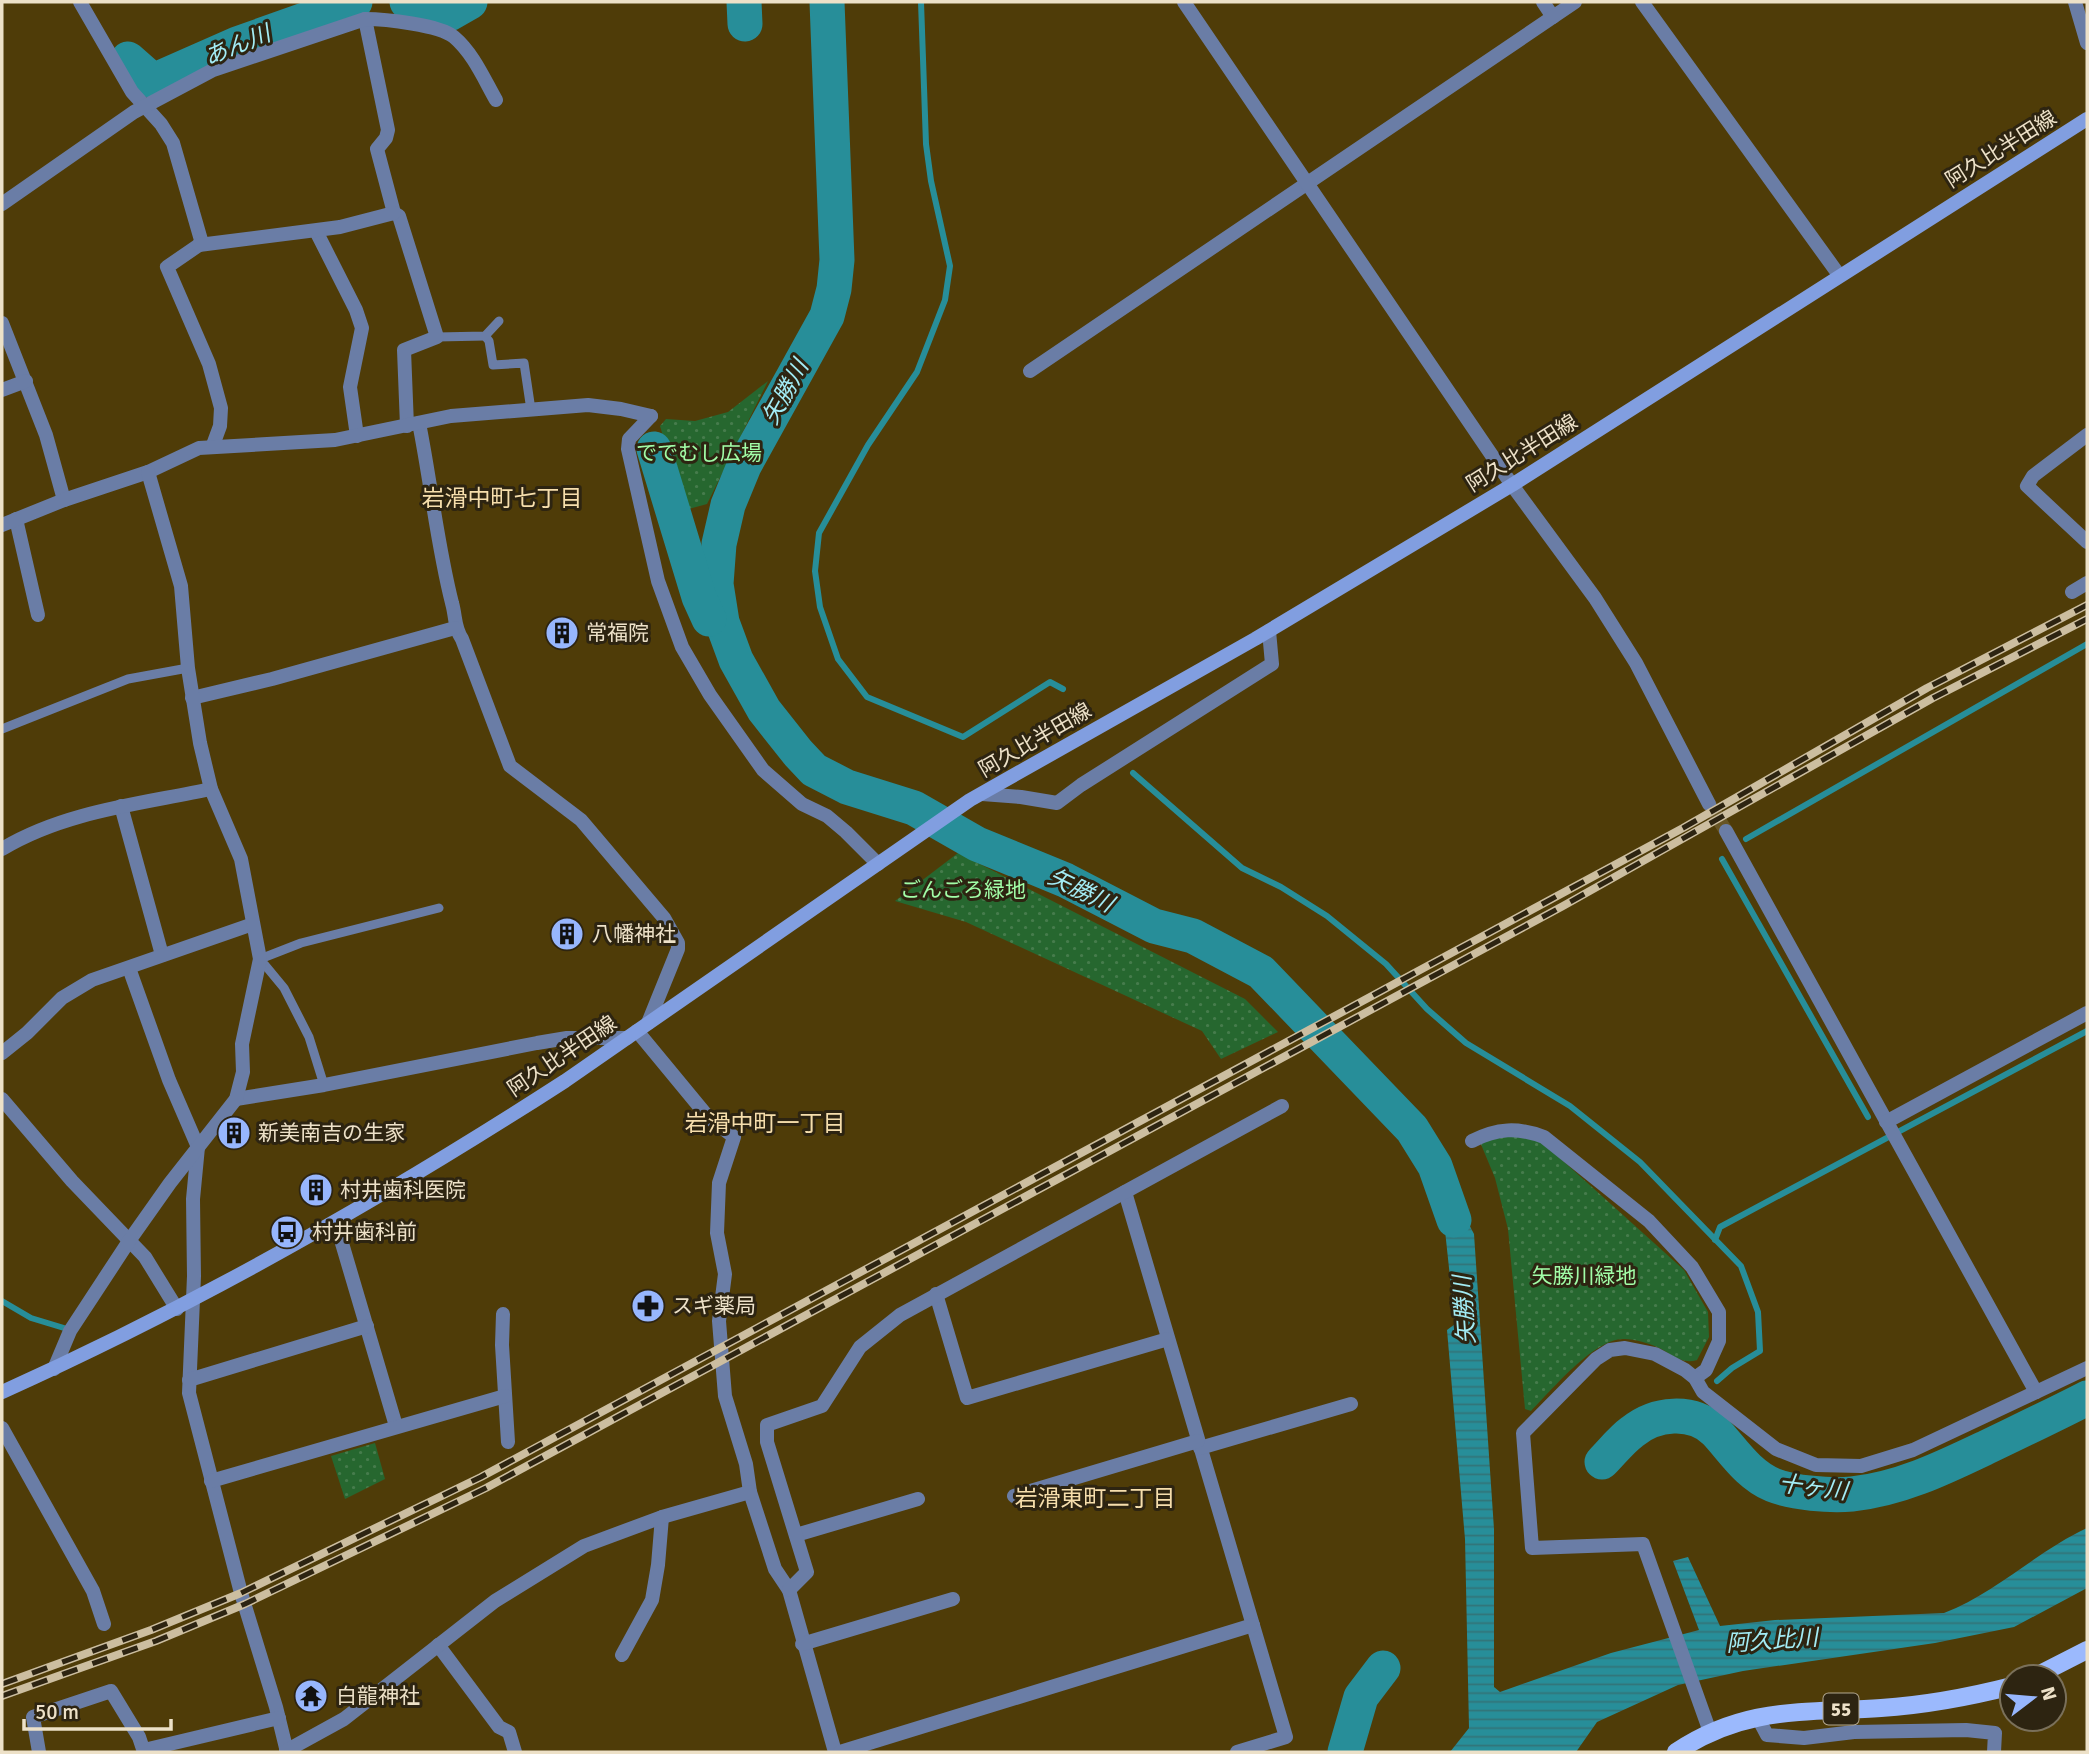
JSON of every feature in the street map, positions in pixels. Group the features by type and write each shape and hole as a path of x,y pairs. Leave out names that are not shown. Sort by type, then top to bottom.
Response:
{"main road":[{"name":"阿久比半田線","path":"2,1392 192,1302 336,1223 495,1126 976,797 1269,631 1512,485 2087,119"},
{"path":"2061,1663 2087,1650"},
{"name":"55","path":"1676,1752 1710,1731 1757,1716 1795,1711 1882,1708 1962,1699 1998,1690"}],"street":[{"path":"80,2 132,92 161,124 173,143 201,240 199,245"},
{"path":"1184,2 1512,485 1595,598 1636,663 1709,804"},
{"path":"1543,2 1553,17"},
{"path":"1030,371 1575,2"},
{"path":"1642,2 1839,275"},
{"path":"2074,2 2087,43"},
{"path":"365,19 388,130 377,149 378,161 394,213 399,216 438,337 404,350 413,424 441,560 455,613 455,628 462,639 510,766 581,820 664,918 678,943 678,949 637,1031"},
{"path":"2,204 145,106 213,70 365,19 413,23 453,35 469,54 496,100"},
{"path":"213,445 220,426 221,408 209,364 167,267 199,245 340,228 394,213"},
{"path":"316,231 356,310 362,328 350,387 357,436"},
{"path":"3,329 46,435 64,500"},
{"path":"2,390 26,381"},
{"path":"2,525 64,500 148,472 199,447 335,440 451,416 600,406 649,408 629,439 628,449 658,581 682,647 730,725 763,770 802,804 827,816 878,864"},
{"path":"2087,435 2033,476 2026,486 2087,542"},
{"path":"54,1369 70,1331 129,1241 236,1099 243,1072 242,1044 260,959 241,859 211,789 200,743 188,668 181,586 148,472"},
{"path":"16,519 38,615"},
{"path":"2072,592 2087,583"},
{"path":"192,698 272,680 455,628"},
{"path":"976,797 1021,797 1057,803 1272,664 1269,631"},
{"path":"2,849 47,828 121,806 211,789"},
{"path":"121,806 162,955"},
{"path":"1726,831 2036,1392"},
{"path":"2,1053 77,987 253,924"},
{"path":"129,968 169,1080 198,1147 193,1199 194,1276 189,1393 241,1593 279,1718 286,1752 344,1719 506,1594 584,1546 663,1517 750,1492"},
{"path":"1886,1122 2087,1013"},
{"path":"236,1099 324,1085 537,1043 637,1031"},
{"path":"637,1031 708,1117 734,1137 719,1183 717,1233 725,1274 719,1321 725,1396 746,1464 750,1492 775,1569 789,1590 802,1644 837,1752 1253,1625"},
{"path":"2,1099 72,1181 145,1257 177,1309"},
{"path":"789,1590 807,1573 767,1442 767,1425 822,1406 860,1347 900,1315 1282,1106"},
{"path":"1472,1141 1486,1133 1505,1129 1526,1130 1544,1137 1649,1222 1692,1267 1719,1312 1719,1340 1706,1370 1695,1378"},
{"path":"1125,1192 1286,1737 1237,1752"},
{"path":"336,1223 396,1426"},
{"path":"936,1294 967,1398 1168,1339"},
{"path":"503,1314 502,1345 509,1442"},
{"path":"189,1380 367,1326"},
{"path":"1710,1731 1643,1544 1532,1548 1523,1433 1596,1359 1610,1350 1625,1348 1655,1354 1685,1370 1695,1378 1703,1392 1776,1449 1816,1465 1861,1466 1913,1450 2087,1368"},
{"path":"211,1481 505,1395"},
{"path":"1014,1496 1351,1404"},
{"path":"2,1428 93,1591 104,1624"},
{"path":"796,1535 918,1499"},
{"path":"622,1655 652,1600 663,1517"},
{"path":"802,1644 953,1599"},
{"path":"438,1645 499,1727 509,1732 515,1752"},
{"path":"39,1752 33,1717 111,1692 139,1737 144,1751 279,1718"},
{"path":"1757,1716 1767,1735 1804,1738 1866,1732 1966,1730 1995,1733 1994,1752"}],"lane":[{"path":"438,337 485,336 499,321"},
{"path":"485,336 489,341 493,365 524,363 531,410"},
{"path":"2,729 128,679 188,668"},
{"path":"324,1085 309,1037 284,988 260,959 301,943 439,908"}],"green space":[{"name":"ででむし広場","path":"768,381 707,504 685,510 660,426 666,419 695,421 728,412"},
{"name":"ごんごろ緑地","path":"958,853 1245,999 1278,1032 1221,1059 1202,1031 966,922 895,901"},
{"name":"矢勝川緑地","path":"1505,1134 1542,1142 1684,1270 1708,1312 1709,1337 1697,1360 1681,1360 1637,1340 1613,1341 1600,1347 1574,1367 1531,1411 1525,1409 1508,1229 1495,1178 1480,1142"},
{"path":"375,1443 385,1479 345,1499 331,1456"}],"water":[{"name":"阿久比川","path":"1438,1165 1474,1234 1494,1529 1494,1687 1500,1692 1611,1653 1699,1630 1673,1561 1688,1557 1720,1626 1775,1620 1944,1613 1981,1595 2051,1548 2087,1528 2087,1588 2014,1627 1935,1643 1743,1671 1678,1685 1597,1722 1576,1752 1450,1752 1469,1728 1465,1539 1447,1330 1455,1324"}],"waterway":[{"name":"あん川","path":"128,59 153,81 237,44 355,2"},
{"name":"あん川","path":"407,2 449,14 470,2"},
{"name":"あん川","path":"744,2 745,19 750,17"},
{"name":"あん川","path":"744,2 745,24"},
{"name":"矢勝川","path":"827,2 837,260 834,289 827,316 744,466 728,505 719,544 716,584 722,622 736,660 764,710 814,770 847,787 914,808 977,844 1065,880 1154,926 1193,936 1261,972 1412,1129 1435,1166 1454,1220"},
{"path":"921,2 926,144 931,181 950,266 945,300 917,372 868,445 819,533 815,571 820,607 838,659 867,697 963,737 1050,682 1063,689"},
{"path":"654,449 699,597 709,619"},
{"path":"1746,839 2087,644"},
{"path":"1133,773 1242,868 1281,887 1327,916 1386,964 1427,1009 1466,1043 1570,1106 1640,1162 1741,1266 1758,1312 1760,1351 1717,1381"},
{"path":"1722,859 1868,1117"},
{"path":"1715,1240 1720,1227 2087,1031"},
{"path":"2,1301 31,1318 64,1328"},
{"name":"十ヶ川","path":"1602,1462 1641,1426 1662,1418 1685,1417 1706,1424 1748,1468 1773,1485 1812,1493 1852,1494 1887,1488 1938,1470 2087,1398"},
{"name":"十ヶ川","path":"1345,1752 1361,1697 1383,1668"}],"tunnel":[{"path":"1709,804 1726,831"}],"railway":[{"path":"2,1684 151,1630 241,1593 481,1477 1683,828 1927,688 2087,605"},
{"path":"2,1696 156,1641 245,1604 486,1488 1563,906 1933,698 2087,619"}],"place":[{"name":"常福院","path":"562,633"},
{"name":"八幡神社","path":"567,934"},
{"name":"新美南吉の生家","path":"234,1133"},
{"name":"村井歯科医院","path":"316,1190"},
{"name":"村井歯科前","path":"287,1232"},
{"name":"スギ薬局","path":"648,1306"},
{"name":"白龍神社","path":"311,1696"}],"district":[{"name":"岩滑中町七丁目","path":"502,498"},
{"name":"岩滑中町一丁目","path":"765,1123"},
{"name":"岩滑東町二丁目","path":"1095,1498"}]}
